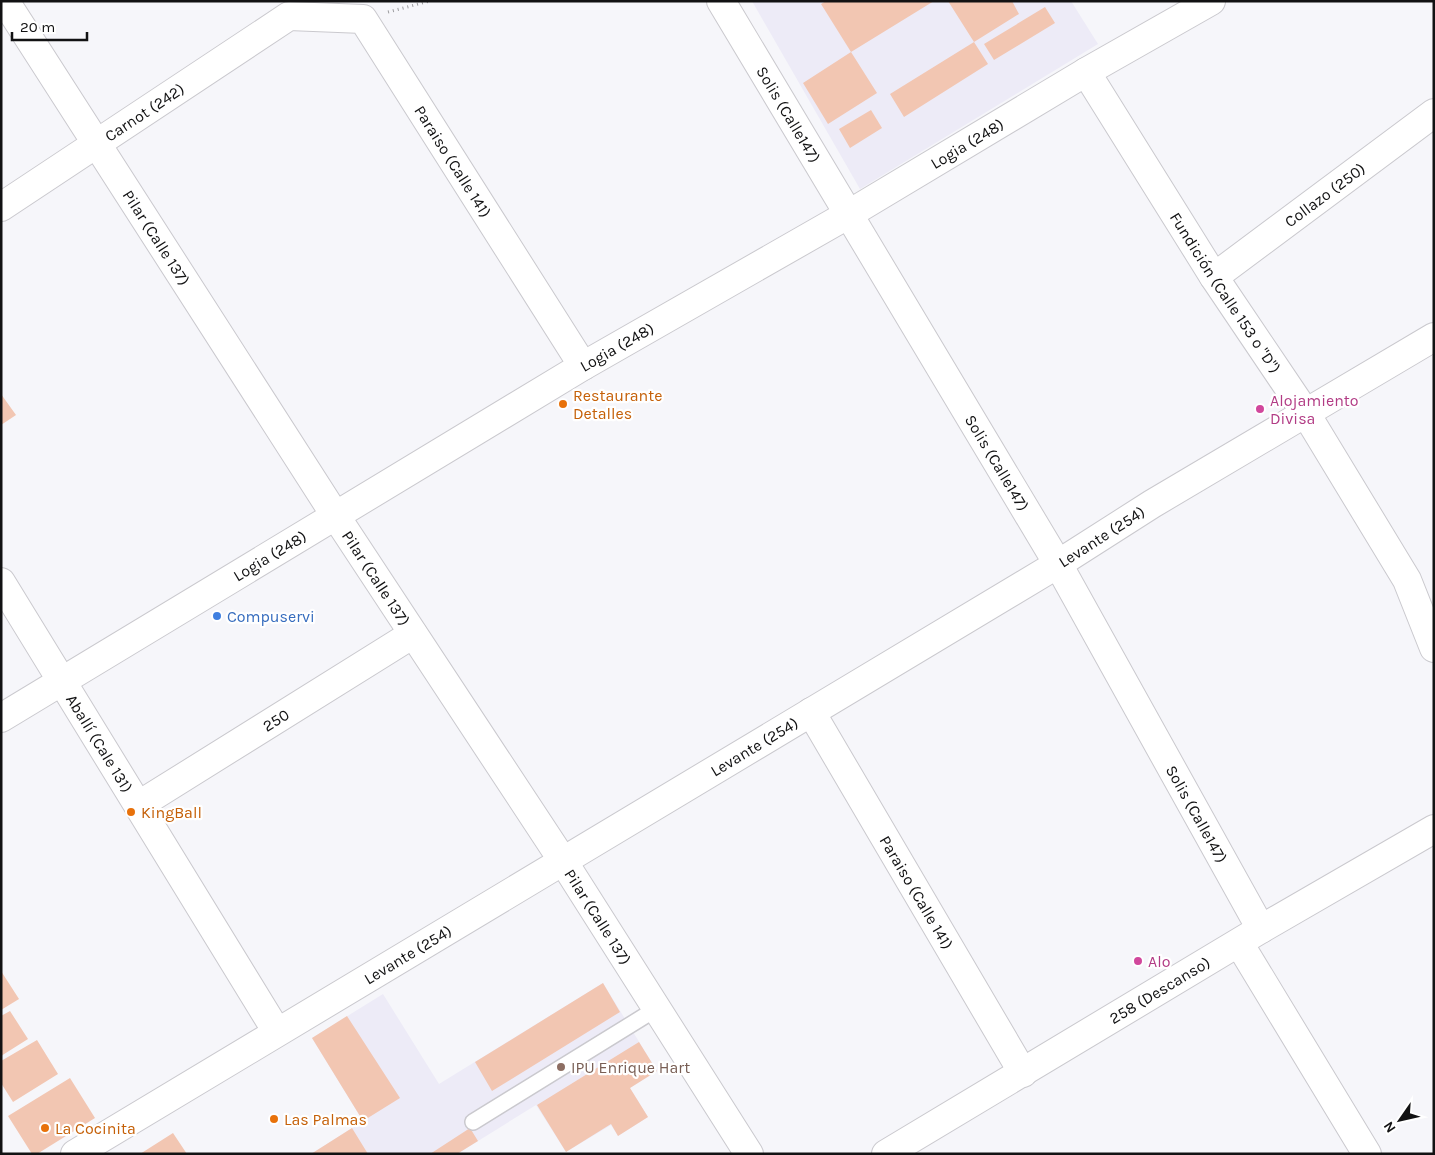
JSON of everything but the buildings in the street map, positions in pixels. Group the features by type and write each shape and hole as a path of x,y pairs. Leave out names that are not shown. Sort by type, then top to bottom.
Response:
{"street":[{"name":"Pilar (Calle 137)","path":"6,1 335,514 563,861 749,1154"},
{"name":"Solis (Calle147)","path":"721,1 1058,564 1250,936 1367,1154"},
{"name":"Logia (248)","path":"1,718 335,514 583,366 849,214 1086,72 1211,1"},
{"name":"Carnot (242)","path":"1,207 289,16 363,19"},
{"name":"Paraiso (Calle 141)","path":"363,19 583,366"},
{"name":"Fundición (Calle 153 o \"D\")","path":"1086,72 1214,277 1305,412 1407,580 1434,648"},
{"name":"Collazo (250)","path":"1214,277 1434,113"},
{"name":"Levante (254)","path":"75,1154 1058,564 1152,504 1305,412 1434,337"},
{"name":"Aballí (Cale 131)","path":"1,582 277,1032"},
{"name":"250","path":"139,805 413,634"},
{"name":"Paraiso (Calle 141)","path":"810,712 1023,1073"},
{"name":"258 (Descanso)","path":"886,1154 1250,936 1434,829"}],"lane":[{"path":"472,1122 656,1009"}],"path":[{"path":"363,19 430,1"}],"shaded area":[{"path":"752,1 1071,1 1098,44 860,189"},
{"name":"IPU Enrique Hart","path":"603,983 657,1071 630,1088 648,1117 618,1136 611,1125 566,1152 536,1105 457,1154 311,1154 363,1121 312,1038 383,994 439,1084"}],"place":[{"name":"Restaurante Detalles","path":"563,404"},
{"name":"Alojamiento Divisa","path":"1260,409"},
{"name":"Compuservi","path":"217,616"},
{"name":"KingBall","path":"131,812"},
{"name":"Alo","path":"1138,961"},
{"name":"IPU Enrique Hart","path":"561,1067"},
{"name":"Las Palmas","path":"274,1119"},
{"name":"La Cocinita","path":"45,1128"}]}
